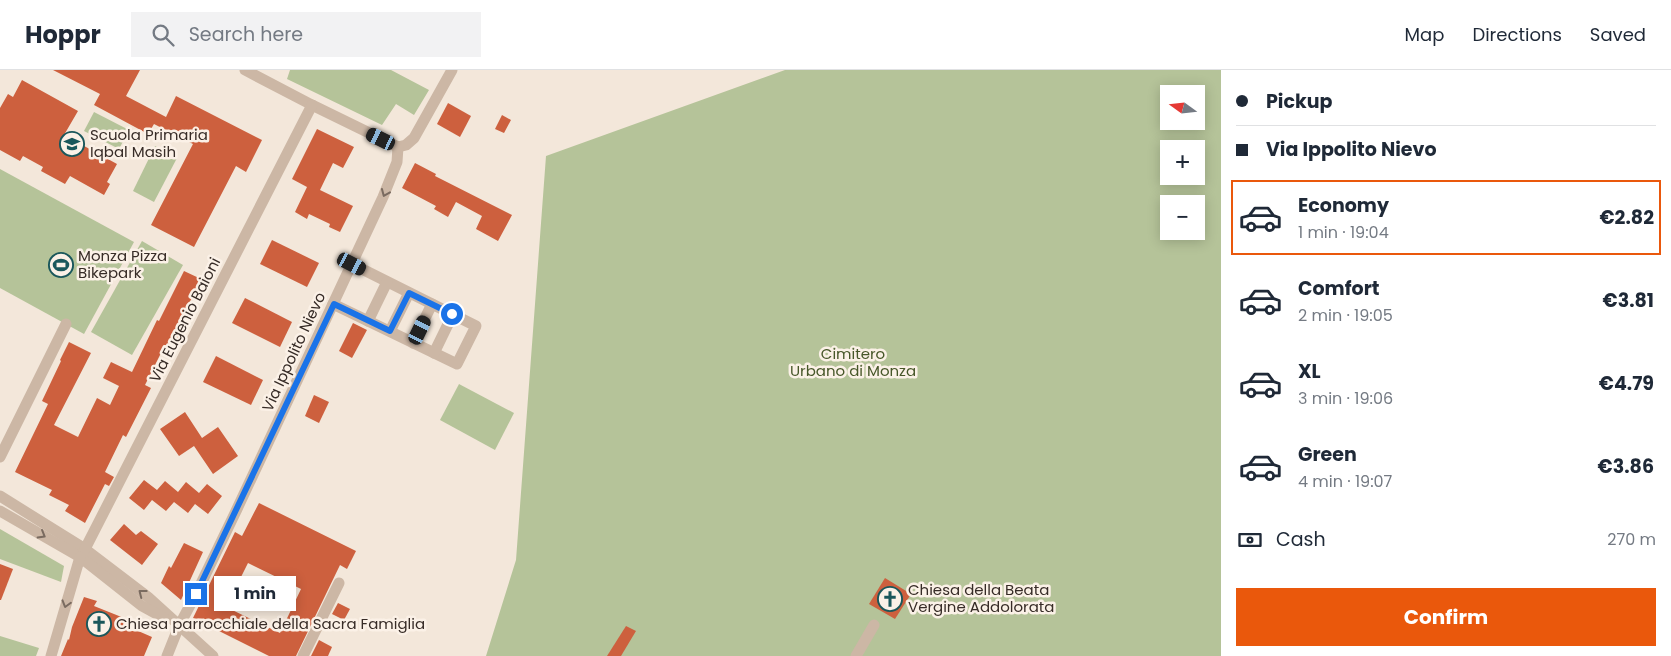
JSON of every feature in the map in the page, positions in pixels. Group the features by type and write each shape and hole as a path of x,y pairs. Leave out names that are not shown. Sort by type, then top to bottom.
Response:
{"street":[{"path":"245,70 398,147 406,145 414,138 452,70"},
{"name":"Via Eugenio Baioni","path":"51,656 82,553 312,105"},
{"name":"Via Ippolito Nievo","path":"167,656 179,626 334,304 383,197 397,162 398,147"},
{"path":"334,304 457,364 476,326 352,264"},
{"path":"368,321 387,282"},
{"path":"390,331 409,293"},
{"path":"413,343 432,304"},
{"path":"434,353 452,314"},
{"path":"0,457 66,324"},
{"path":"0,496 148,597 213,656"},
{"path":"0,511 82,553"},
{"path":"304,656 339,583"},
{"path":"856,656 874,625"}],"green space":[{"path":"290,70 391,70 429,90 414,115 396,104 382,125 287,79"},
{"name":"Cimitero Urbano di Monza","path":"785,70 1221,70 1221,656 486,656 516,560 546,156"},
{"path":"94,112 129,130 119,149 84,131"},
{"path":"155,146 177,158 154,202 133,191"},
{"name":"Monza Pizza Bikepark","path":"0,169 134,242 84,334 0,288"},
{"path":"142,241 183,265 132,355 91,332"},
{"path":"459,384 514,413 495,450 440,420"},
{"path":"0,529 64,566 61,582 0,559"},
{"path":"0,636 39,648 36,656 0,656"}],"building":[{"path":"53,70 140,70 126,96 166,117 176,96 262,140 246,172 236,166 194,247 151,225 193,144 154,124 148,134 94,105 100,94"},
{"path":"22,80 78,111 64,135 117,164 107,182 110,184 104,195 70,176 65,184 41,171 43,167 23,156 20,161 0,150 0,108 8,94 13,97"},
{"path":"448,103 471,116 460,137 437,124"},
{"path":"502,115 511,120 504,133 495,129"},
{"path":"317,129 354,147 343,168 333,163 320,190 353,206 340,232 329,227 330,224 309,214 307,219 295,212 307,187 292,179"},
{"path":"415,163 436,174 435,176 512,215 498,241 476,229 482,216 456,202 448,217 434,209 436,206 402,188"},
{"path":"272,240 319,263 307,287 260,264"},
{"path":"184,271 201,279 176,330 181,332 172,349 165,345 145,385 151,388 126,437 123,435 105,472 114,477 109,486 105,484 85,523 65,511 69,505 49,495 52,490 15,472 48,404 42,401 69,342 91,353 54,425 78,437 97,398 110,405 119,386 103,378 111,362 132,372 157,320 159,321"},
{"path":"245,298 292,322 280,347 232,323"},
{"path":"353,323 367,330 352,358 339,351"},
{"path":"216,356 263,380 251,405 203,382"},
{"path":"314,395 329,402 319,423 305,416"},
{"path":"185,412 202,438 218,427 238,456 213,474 194,446 179,456 160,429"},
{"path":"144,480 157,490 165,481 178,492 186,482 199,493 207,484 222,496 208,514 195,504 188,513 174,502 166,511 152,500 144,510 129,498"},
{"path":"259,503 356,551 347,569 340,565 296,656 269,656 193,618 235,532 242,536","holes":["248,563 301,589 280,633 226,607"]},
{"path":"124,524 136,535 141,531 158,544 142,565 110,540"},
{"path":"184,543 203,552 181,600 161,583 169,566 171,568"},
{"path":"0,564 13,569 1,600 0,600"},
{"name":"Chiesa della Beata Vergine Addolorata","path":"885,578 911,594 895,619 869,604"},
{"name":"Chiesa parrocchiale della Sacra Famiglia","path":"84,597 97,601 94,606 124,618 129,627 152,637 144,656 61,656 69,640"},
{"path":"338,603 350,609 344,620 332,614"},
{"path":"626,626 636,631 621,656 607,656"},
{"path":"319,640 332,647 328,656 311,656"}],"place":[{"name":"Scuola Primaria Iqbal Masih","path":"72,144"},
{"name":"Monza Pizza Bikepark","path":"61,265"},
{"name":"Chiesa della Beata Vergine Addolorata","path":"890,599"},
{"name":"Chiesa parrocchiale della Sacra Famiglia","path":"99,624"}],"route":[{"path":"196,594 334,304 390,331 409,293 452,314"}]}
